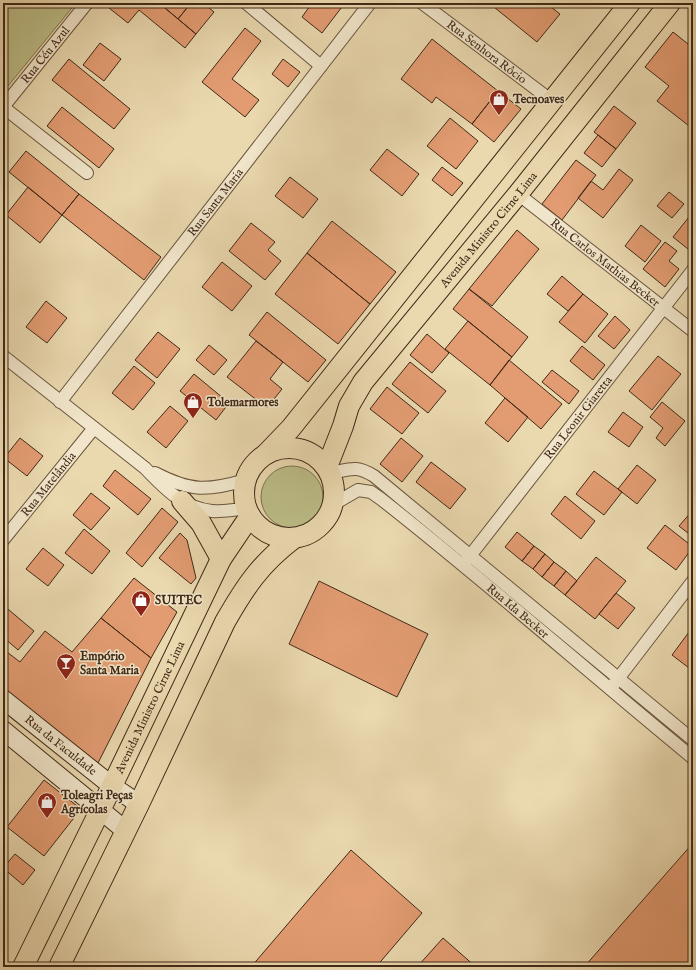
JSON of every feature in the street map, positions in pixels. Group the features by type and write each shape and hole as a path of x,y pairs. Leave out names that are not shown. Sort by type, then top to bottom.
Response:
{"main road":[{"path":"266,454 282,448 299,448 315,455 329,470 335,488 334,504 326,521 311,534 293,539 280,538 268,534 257,526 248,512 244,494 246,480 253,465 291,428 630,3"},
{"name":"Avenida Ministro Cirne Lima","path":"329,470 349,406 363,382 518,194 670,3"},
{"path":"182,501 201,523 221,559"},
{"name":"Avenida Ministro Cirne Lima","path":"23,967 221,559 248,512"},
{"path":"59,967 139,804 225,622 238,598 257,572 274,553 293,539"}],"street":[{"name":"Rua Céu Azul","path":"3,107 87,3"},
{"path":"246,3 322,66"},
{"name":"Rua Santa Maria","path":"60,402 370,3"},
{"name":"Rua Senhora Rôcio","path":"422,3 552,101"},
{"path":"3,107 87,173"},
{"name":"Rua Carlos Mathias Becker","path":"518,194 693,331"},
{"name":"Rua Leonir Giaretta","path":"467,560 693,270"},
{"path":"3,356 145,468 162,486 182,501 212,511 248,512"},
{"name":"Rua Matelândia","path":"3,540 94,428"},
{"path":"145,468 172,482 200,488 227,485 246,480"},
{"path":"329,470 356,468 364,470 374,476 467,560 618,678 693,740"},
{"name":"Rua Ida Becker","path":"334,504 358,490 370,492 467,560 609,689 693,758"},
{"path":"609,689 693,581"},
{"name":"Rua da Faculdade","path":"3,699 112,786 139,804"},
{"name":"Rua da Faculdade","path":"3,730 126,831"}],"green space":[{"path":"3,3 76,3 3,92"},
{"path":"286,466 298,466 314,475 321,485 323,497 321,509 314,519 298,528 286,528 275,523 266,514 261,503 261,491 266,480 275,471"}],"building":[{"path":"113,3 159,3 196,34 185,48 139,10 128,23 109,8"},
{"path":"159,3 191,3 178,19"},
{"path":"191,3 203,3 214,12 196,34 178,19"},
{"path":"312,3 345,3 322,33 302,17"},
{"path":"489,3 546,3 560,14 537,42"},
{"path":"245,28 261,41 232,79 259,100 245,117 202,82"},
{"path":"673,32 693,48 693,129 657,101 669,86 645,67"},
{"path":"432,39 498,91 472,124 436,97 432,103 401,79"},
{"path":"100,43 121,59 104,81 83,65"},
{"path":"69,59 130,109 114,129 52,80"},
{"path":"283,59 300,72 288,87 272,74"},
{"path":"498,91 521,109 494,142 472,124"},
{"path":"614,106 636,123 616,149 594,132"},
{"path":"62,107 114,149 99,168 47,126"},
{"path":"450,118 478,141 456,169 427,146"},
{"path":"598,135 616,149 602,167 584,153"},
{"path":"387,149 419,174 402,196 370,170"},
{"path":"26,151 79,194 62,215 9,172"},
{"path":"576,160 596,175 562,220 542,204"},
{"path":"442,167 463,183 452,196 432,180"},
{"path":"619,169 633,180 603,218 578,198 591,181 603,190"},
{"path":"290,177 318,199 303,218 275,196"},
{"path":"28,187 62,215 40,243 6,215"},
{"path":"669,192 684,204 672,218 657,206"},
{"path":"79,194 161,257 144,280 62,215"},
{"path":"693,212 693,243 688,249 673,237"},
{"path":"332,221 396,272 370,304 307,253"},
{"path":"251,223 275,242 268,250 281,261 265,280 229,251"},
{"path":"641,225 661,241 645,262 625,246"},
{"path":"517,230 539,249 492,306 469,289"},
{"path":"665,242 677,251 669,261 679,269 665,287 643,269"},
{"path":"307,253 370,304 338,344 275,294"},
{"path":"222,262 252,286 232,311 202,287"},
{"path":"562,276 583,294 568,311 547,294"},
{"path":"469,289 528,337 512,357 453,309"},
{"path":"583,294 608,314 585,343 559,322"},
{"path":"46,301 67,318 47,343 26,327"},
{"path":"267,312 326,360 308,382 249,335"},
{"path":"615,316 630,330 614,349 598,336"},
{"path":"468,321 512,357 490,385 445,349"},
{"path":"158,332 180,349 157,378 135,360"},
{"path":"427,334 449,353 432,373 410,355"},
{"path":"256,341 283,362 270,379 282,389 267,408 227,377"},
{"path":"209,345 227,360 214,375 196,360"},
{"path":"582,346 605,365 593,380 570,361"},
{"path":"658,356 681,374 652,410 629,391"},
{"path":"509,360 562,404 541,429 490,385"},
{"path":"410,362 446,391 428,413 392,384"},
{"path":"134,366 155,383 133,410 112,393"},
{"path":"552,370 579,391 569,404 542,382"},
{"path":"194,374 229,403 216,420 180,391"},
{"path":"387,387 419,413 402,434 370,409"},
{"path":"505,398 528,417 508,442 485,423"},
{"path":"662,402 685,421 665,446 656,438 663,428 650,417"},
{"path":"170,406 188,421 166,448 147,432"},
{"path":"623,412 643,427 629,447 608,432"},
{"path":"20,438 43,456 27,476 4,458"},
{"path":"401,438 423,456 402,482 380,464"},
{"path":"431,462 466,489 450,509 416,482"},
{"path":"637,465 656,480 637,504 618,489"},
{"path":"115,470 151,499 138,515 103,486"},
{"path":"594,471 622,492 604,515 576,494"},
{"path":"91,493 110,508 91,530 73,515"},
{"path":"565,496 595,521 581,539 551,514"},
{"path":"162,508 178,522 142,567 126,553"},
{"path":"693,510 693,537 679,526"},
{"path":"665,525 693,547 676,570 647,548"},
{"path":"84,529 110,551 92,574 65,553"},
{"path":"517,532 534,546 522,561 505,547"},
{"path":"180,533 187,540 196,578 191,584 159,558"},
{"path":"534,546 545,554 533,569 522,561"},
{"path":"43,548 64,565 48,586 26,569"},
{"path":"545,554 554,562 542,577 533,569"},
{"path":"596,557 626,581 595,619 565,595"},
{"path":"554,562 566,571 554,586 542,577"},
{"path":"566,571 577,581 565,595 554,586"},
{"path":"134,578 177,612 151,658 101,618"},
{"path":"319,581 428,634 397,697 289,644"},
{"path":"616,593 635,608 618,629 599,614"},
{"path":"3,605 34,631 18,650 3,637"},
{"path":"101,618 151,658 96,767 3,693 3,649 20,662 45,631 72,652"},
{"path":"689,632 693,635 693,671 672,655"},
{"path":"44,780 81,809 44,856 7,827"},
{"path":"693,843 693,967 584,967"},
{"path":"351,850 422,913 376,967 251,967"},
{"path":"15,854 35,870 23,885 3,868"},
{"path":"443,938 476,967 417,967"}],"place":[{"name":"Tecnoaves","path":"499,116"},
{"name":"Tolemarmores","path":"193,419"},
{"name":"SUITEC","path":"141,617"},
{"name":"Empório Santa Maria","path":"66,680"},
{"name":"Toleagri Peças Agrícolas","path":"47,819"}]}
